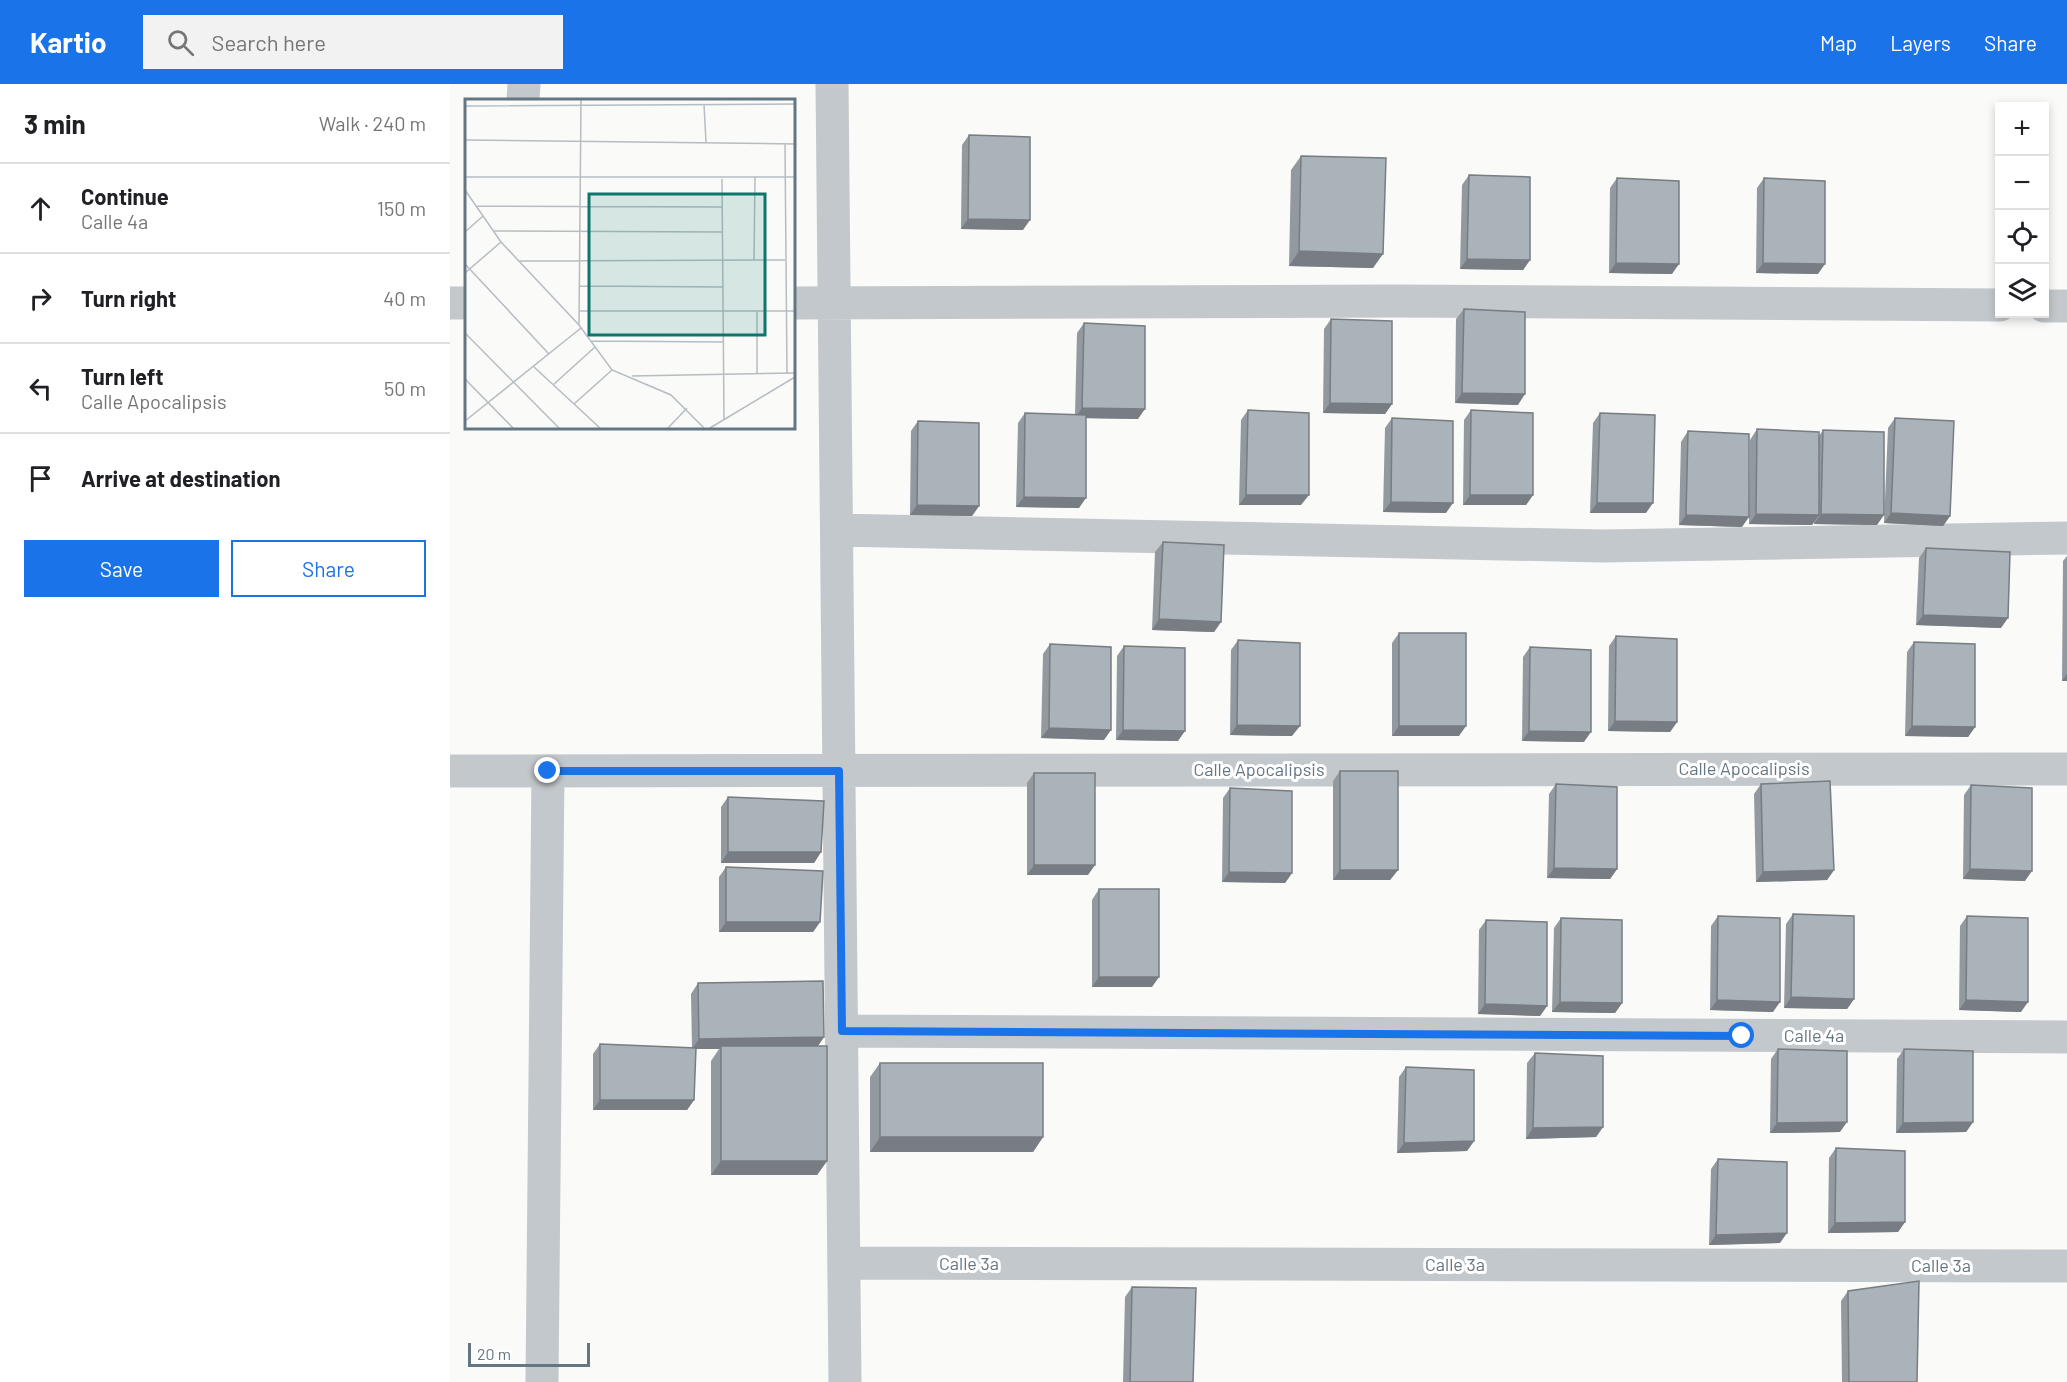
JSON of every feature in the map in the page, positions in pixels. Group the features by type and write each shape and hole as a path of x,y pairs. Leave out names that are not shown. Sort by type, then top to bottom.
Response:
{"street":[{"path":"832,84 845,1382"},
{"path":"795,303 1409,301 1995,305"},
{"path":"2049,306 2067,306"},
{"path":"837,530 1602,546 2067,538"},
{"name":"Calle Apocalipsis","path":"450,771 2067,769"},
{"path":"542,1382 548,771"},
{"name":"Calle 4a","path":"842,1031 2067,1037"},
{"name":"Calle 3a","path":"844,1263 2067,1266"}],"building":[{"path":"969,135 1030,137 1030,220 968,219"},
{"path":"1301,156 1386,158 1383,254 1299,251"},
{"path":"1469,175 1530,177 1530,260 1467,259"},
{"path":"1617,178 1679,181 1679,264 1616,263"},
{"path":"1764,178 1825,181 1825,264 1763,263"},
{"path":"1464,309 1525,312 1525,394 1462,393"},
{"path":"1331,319 1392,321 1392,404 1330,403"},
{"path":"1084,323 1145,326 1145,409 1082,408"},
{"path":"1248,410 1309,413 1309,495 1246,495"},
{"path":"1471,410 1533,413 1533,495 1470,495"},
{"path":"1025,413 1086,415 1086,498 1024,497"},
{"path":"1600,413 1655,415 1653,503 1597,503"},
{"path":"1392,418 1453,421 1453,503 1391,502"},
{"path":"1895,418 1954,421 1950,516 1891,513"},
{"path":"918,421 979,423 979,506 917,505"},
{"path":"1757,429 1819,432 1819,515 1756,514"},
{"path":"1823,430 1884,432 1884,515 1821,514"},
{"path":"1688,431 1749,434 1749,517 1686,515"},
{"path":"1163,542 1224,545 1221,622 1159,619"},
{"path":"1926,548 2010,552 2008,618 1923,615"},
{"path":"1399,633 1466,633 1466,726 1399,726"},
{"path":"1616,636 1677,639 1677,722 1615,721"},
{"path":"1238,640 1300,643 1300,726 1237,725"},
{"path":"1914,642 1975,644 1975,727 1912,726"},
{"path":"1050,644 1111,647 1111,730 1049,728"},
{"path":"1124,646 1185,648 1185,731 1123,730"},
{"path":"1530,647 1591,650 1591,732 1529,731"},
{"path":"1340,771 1398,771 1398,870 1340,870"},
{"path":"1034,773 1095,773 1095,865 1034,865"},
{"path":"1830,781 1834,870 1763,872 1761,784"},
{"path":"1556,784 1617,787 1617,869 1554,868"},
{"path":"1971,785 2032,788 2032,871 1970,869"},
{"path":"1230,788 1292,791 1292,873 1229,872"},
{"path":"728,797 824,801 821,852 728,852"},
{"path":"726,867 823,871 820,922 726,922"},
{"path":"1099,889 1159,889 1159,977 1099,977"},
{"path":"1793,914 1854,916 1854,999 1791,997"},
{"path":"1718,916 1780,918 1780,1002 1717,1000"},
{"path":"1967,916 2028,918 2028,1002 1966,1000"},
{"path":"1561,918 1622,920 1622,1003 1560,1002"},
{"path":"1486,920 1547,922 1547,1006 1485,1004"},
{"path":"823,981 824,1037 699,1039 698,983"},
{"path":"600,1044 696,1048 694,1100 600,1100"},
{"path":"721,1046 827,1046 827,1161 721,1161"},
{"path":"1778,1049 1847,1051 1847,1122 1777,1123"},
{"path":"1904,1049 1973,1051 1973,1122 1903,1123"},
{"path":"1535,1053 1603,1056 1603,1127 1533,1128"},
{"path":"880,1063 1043,1063 1043,1137 880,1137"},
{"path":"1406,1067 1474,1070 1474,1141 1404,1143"},
{"path":"1836,1148 1905,1151 1905,1222 1835,1223"},
{"path":"1718,1159 1787,1162 1787,1233 1716,1235"},
{"path":"1919,1281 1917,1382 1849,1382 1848,1291"},
{"path":"1132,1287 1196,1288 1193,1382 1130,1382"}],"route":[{"path":"548,771 839,771 842,1031 1742,1036"}]}
